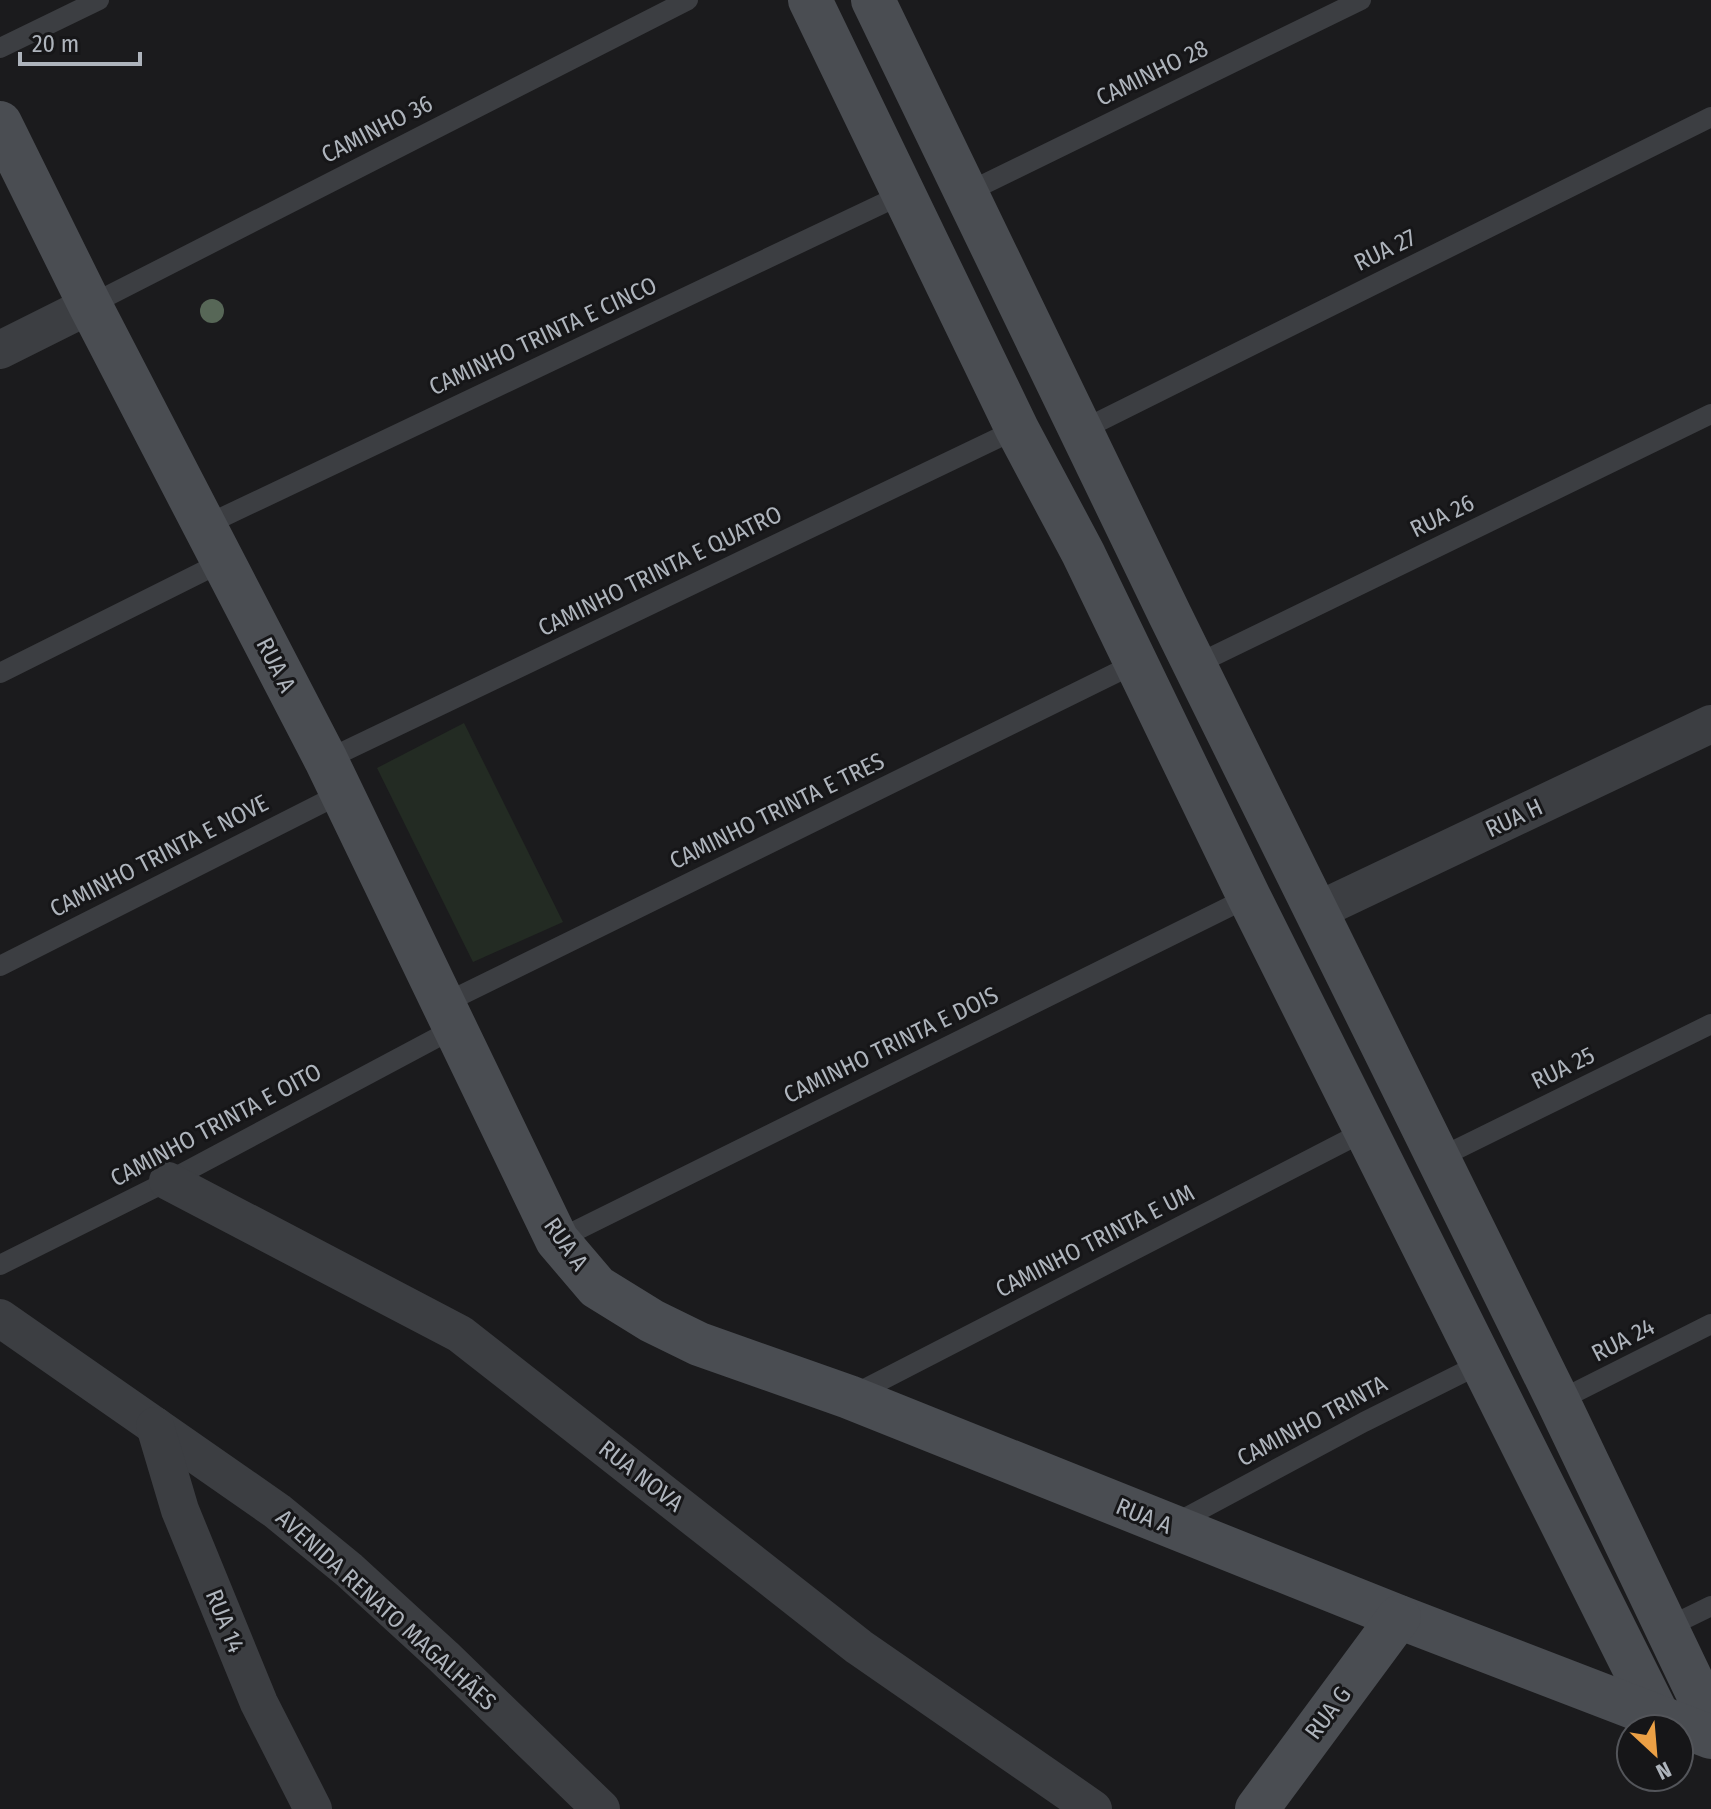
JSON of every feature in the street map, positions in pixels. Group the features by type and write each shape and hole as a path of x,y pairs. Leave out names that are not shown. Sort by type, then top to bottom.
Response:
{"street":[{"path":"810,0 1017,429 1089,566 1134,664 1480,1364 1656,1713"},
{"path":"873,0 1195,665 1558,1401 1711,1721"},
{"name":"RUA A","path":"0,123 90,305 334,777 557,1240 597,1287 652,1321 699,1344 849,1397 1399,1617 1650,1713"},
{"path":"0,350 90,305"},
{"path":"1089,566 1137,545"},
{"name":"RUA H","path":"1317,911 1711,724"},
{"name":"RUA NOVA","path":"168,1181 460,1334 859,1647 1093,1809"},
{"name":"AVENIDA RENATO MAGALHÃES","path":"0,1318 277,1511 349,1570 444,1657 601,1809"},
{"name":"RUA 14","path":"155,1426 180,1510 259,1703 313,1809"},
{"name":"RUA G","path":"1257,1809 1399,1617"}],"lane":[{"path":"0,48 99,0"},
{"name":"CAMINHO 36","path":"90,305 688,0"},
{"name":"CAMINHO 28","path":"966,193 1361,0"},
{"name":"RUA 27","path":"1082,430 1711,117"},
{"name":"CAMINHO TRINTA E CINCO","path":"0,673 213,544 905,193"},
{"name":"RUA 26","path":"1195,665 1711,414"},
{"name":"CAMINHO TRINTA E QUATRO","path":"334,777 1017,429"},
{"name":"CAMINHO TRINTA E TRES","path":"449,1016 1134,664"},
{"name":"CAMINHO TRINTA E NOVE","path":"0,966 334,777"},
{"name":"CAMINHO TRINTA E DOIS","path":"557,1240 1249,897"},
{"name":"CAMINHO TRINTA E OITO","path":"0,1265 168,1181 449,1016"},
{"name":"RUA 25","path":"1437,1159 1711,1024"},
{"name":"CAMINHO TRINTA E UM","path":"849,1397 1365,1131"},
{"name":"RUA 24","path":"1558,1401 1711,1324"},
{"name":"CAMINHO TRINTA","path":"1170,1526 1480,1364"},
{"path":"1666,1628 1711,1606"}],"shaded area":[{"path":"464,723 563,922 473,962 377,768"}]}
